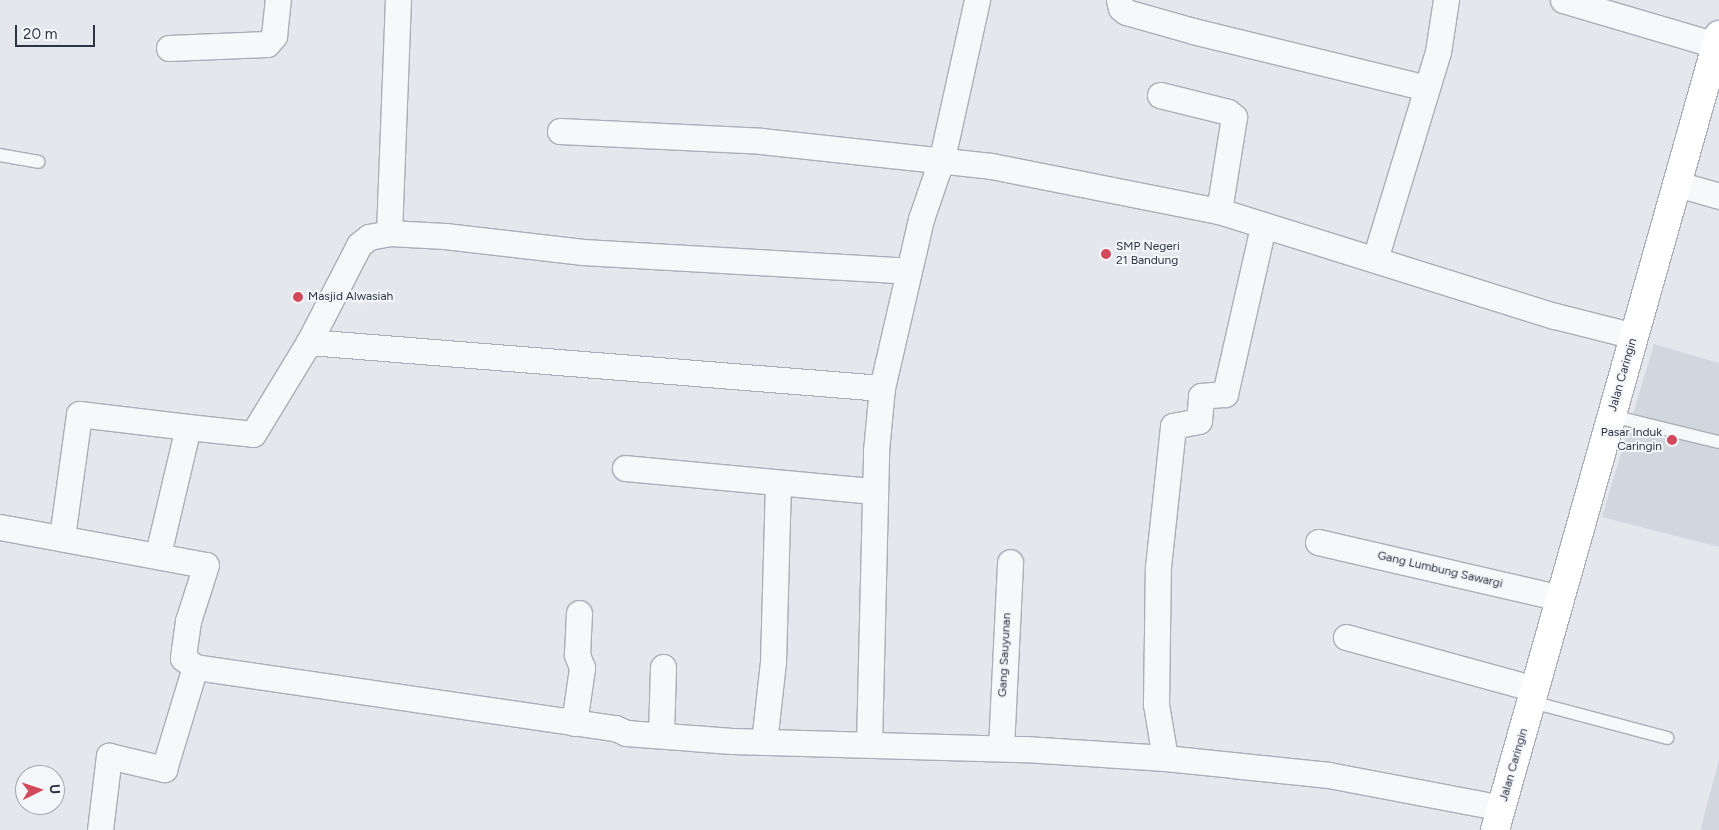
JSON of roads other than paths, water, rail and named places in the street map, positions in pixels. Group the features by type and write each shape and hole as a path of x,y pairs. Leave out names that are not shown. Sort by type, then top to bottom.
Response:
{"main road":[{"name":"Jalan Caringin","path":"1499,819 1718,40"}],"street":[{"path":"169,48 267,44 274,36 278,0"},
{"path":"389,234 398,0"},
{"path":"869,744 875,491 882,388 908,271 942,158 977,0"},
{"path":"1119,0 1121,8 1126,12 1193,31 1426,88"},
{"path":"1376,259 1438,52 1446,0"},
{"path":"1563,0 1718,40"},
{"path":"1160,95 1228,112 1234,117 1219,211"},
{"path":"560,131 761,141 942,158 1219,211 1263,227 1376,259 1555,316 1634,336"},
{"path":"1677,184 1719,196"},
{"path":"1166,758 1156,704 1158,577 1173,426 1199,421 1201,396 1225,394 1263,227"},
{"path":"62,538 79,414 253,434 309,342 362,240 389,234 445,236 583,252 908,271"},
{"path":"309,342 882,388"},
{"path":"158,554 188,427"},
{"path":"625,468 778,484 875,491"},
{"path":"764,742 773,662 778,484"},
{"path":"0,527 158,554 206,565 188,621 184,650 184,658 195,667 615,728 626,733 764,742 1001,748 1166,758 1329,774 1499,819"},
{"name":"Gang Lumbung Sawargi","path":"1318,542 1561,598"},
{"name":"Gang Sauyunan","path":"1001,748 1010,562"},
{"path":"574,723 582,668 577,654 579,613"},
{"path":"1346,637 1533,696"},
{"path":"100,830 109,756 164,769 195,667"},
{"path":"661,735 663,667"}],"lane":[{"path":"0,154 38,162"},
{"path":"1612,416 1719,442"},
{"path":"1533,696 1667,738"}],"place":[{"name":"SMP Negeri 21 Bandung","path":"1106,254"},
{"name":"Masjid Alwasiah","path":"298,297"},
{"name":"Pasar Induk Caringin","path":"1672,440"}]}
